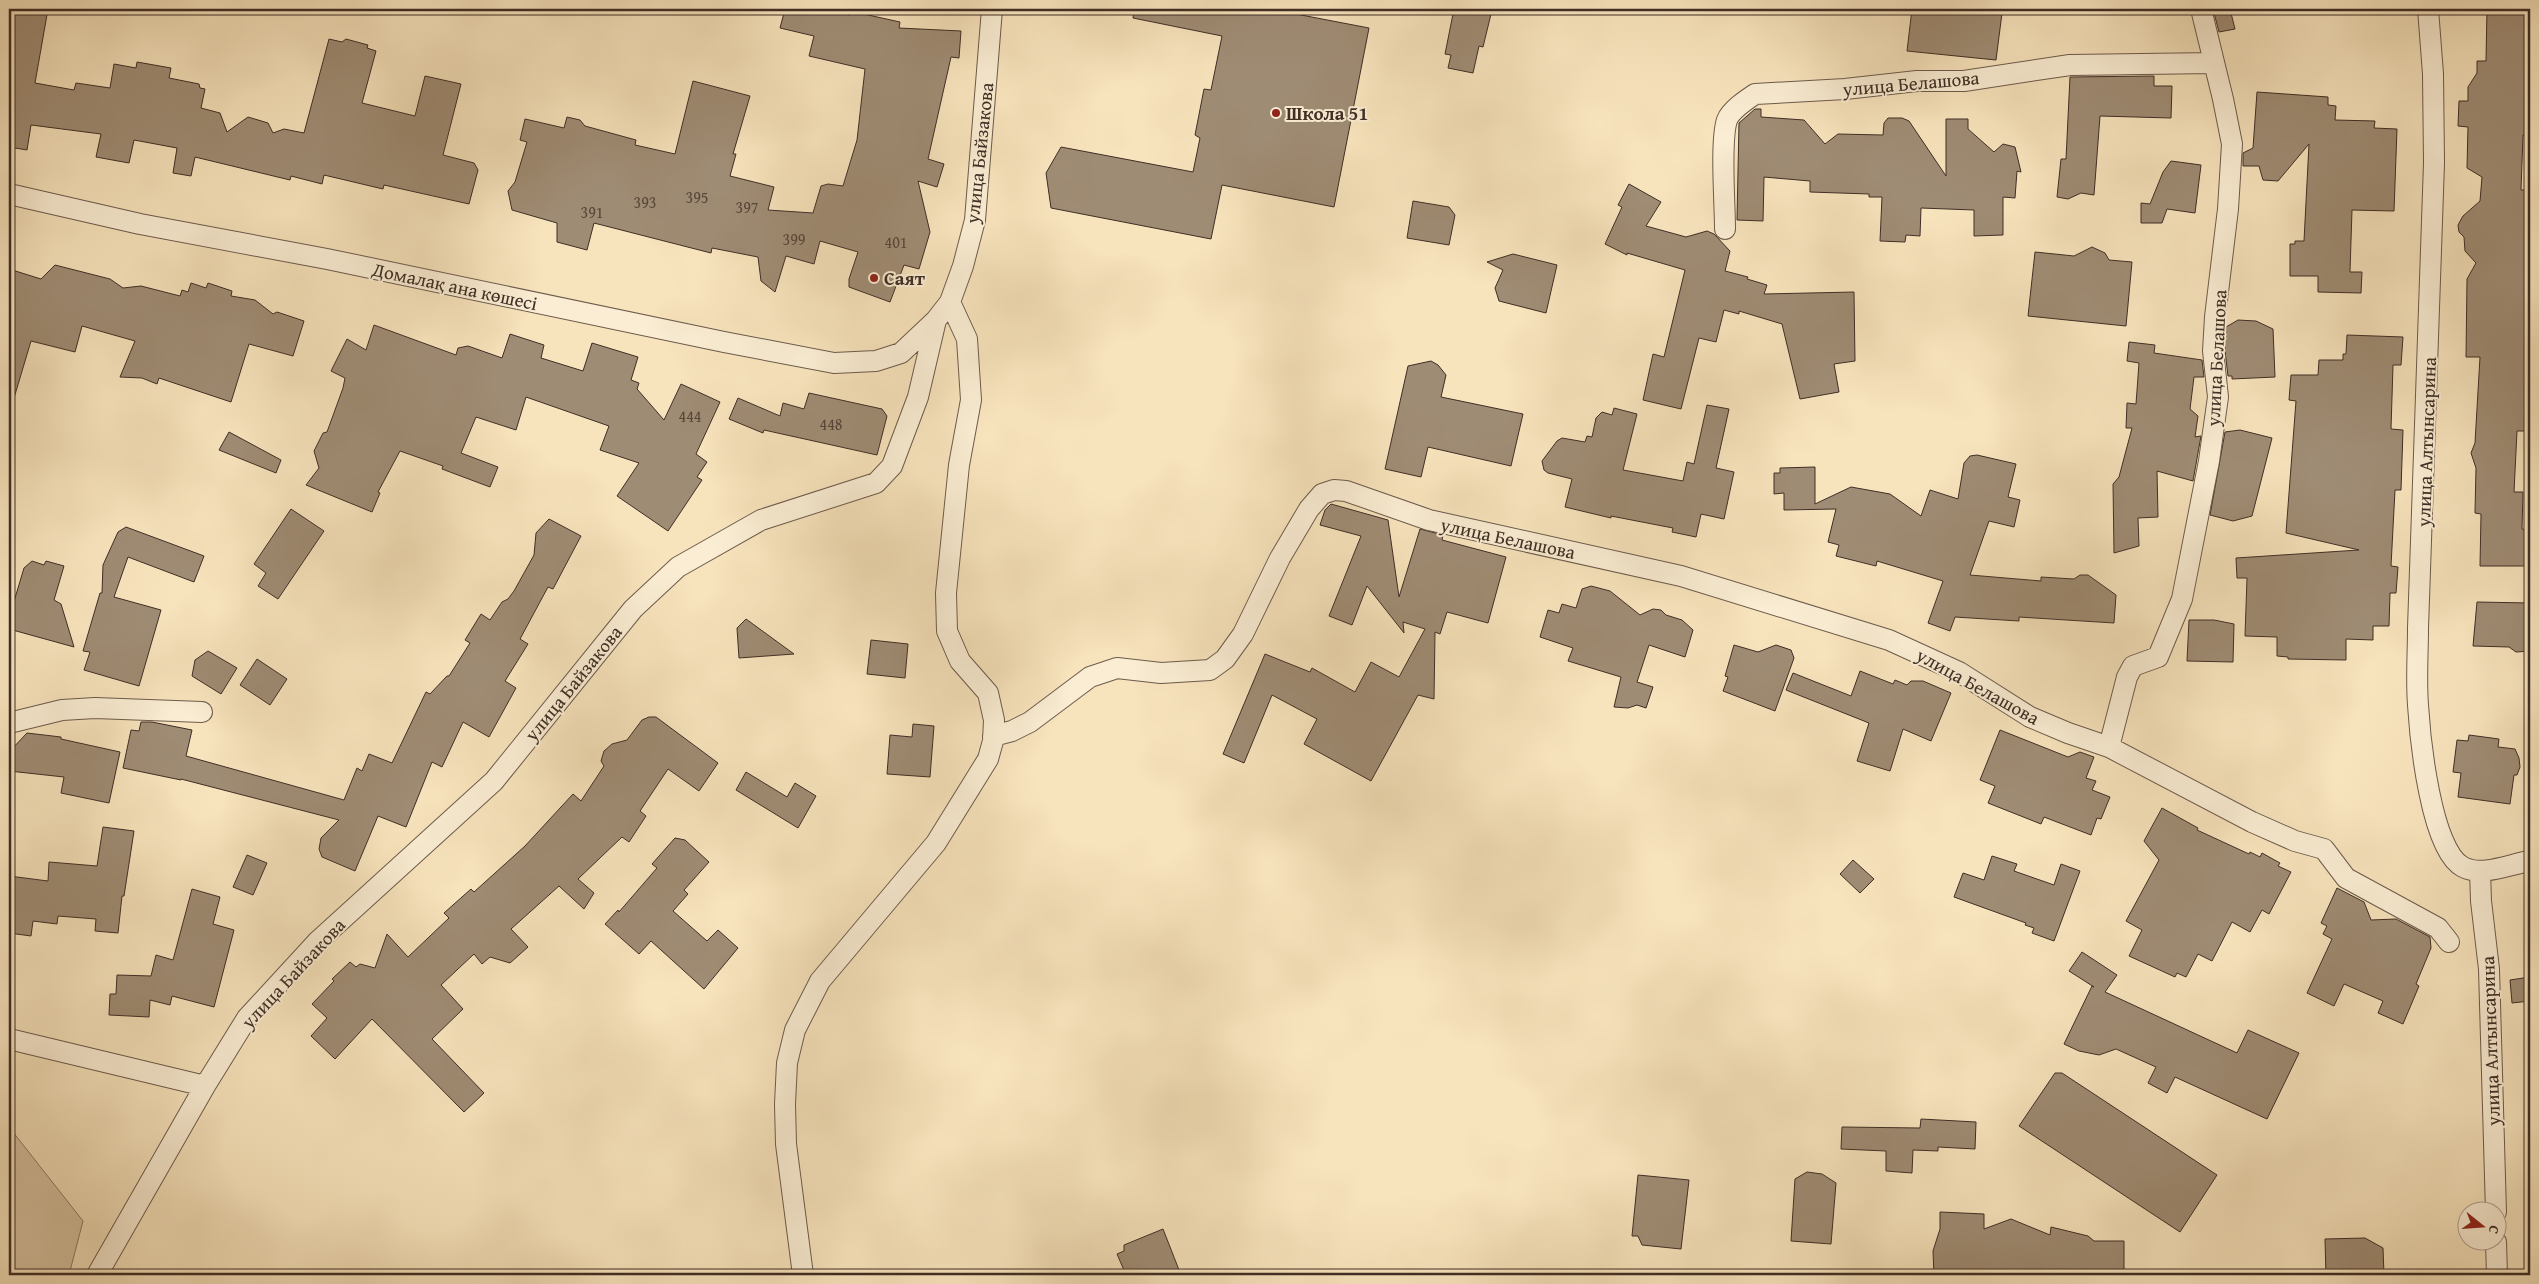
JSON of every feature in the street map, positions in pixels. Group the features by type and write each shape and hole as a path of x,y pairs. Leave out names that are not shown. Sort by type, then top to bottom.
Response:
{"street":[{"name":"улица Байзакова","path":"901,353 936,320 950,302 975,220 992,9"},
{"name":"улица Белашова","path":"2109,747 2127,677 2133,666 2158,658 2182,599 2198,509 2209,461 2218,397 2213,351 2215,317 2228,209 2232,144 2200,9"},
{"name":"улица Алтынсарина","path":"2428,9 2433,74 2434,163 2418,704 2424,771 2442,837 2451,855 2460,867 2480,871 2481,901 2489,969 2496,1202"},
{"name":"улица Белашова","path":"1725,228 1724,144 1727,119 1755,94 1845,89 1917,81 1964,81 2070,65 2214,63"},
{"name":"Домалақ ана көшесі","path":"9,194 140,224 327,259 834,363 876,361 901,353"},
{"path":"803,1275 786,1144 787,1063 795,1030 820,981 936,843 988,759 994,736 994,720 988,693 960,661 947,631 946,593 959,465 971,400 967,339 950,302"},
{"name":"улица Байзакова","path":"97,1275 205,1086 247,1018 317,942 494,781 633,609 678,567 761,520 876,483 892,466 918,397 936,320"},
{"name":"улица Белашова","path":"994,736 1012,731 1030,722 1090,677 1117,668 1161,673 1210,670 1225,659 1243,634 1280,558 1309,510 1322,494 1334,490 1346,491 1429,520 1682,576 1890,640 1959,672 2030,717 2109,747 2252,822 2295,841 2324,849 2346,878 2438,928 2449,942"},
{"path":"9,723 62,710 95,708 202,712"},
{"path":"2480,871 2530,861"},
{"path":"9,1039 205,1086"},
{"path":"2496,1252 2497,1275"}],"shaded area":[{"path":"9,1127 83,1221 69,1275 9,1275"}],"building":[{"path":"9,9 48,9 35,83 74,90 76,83 110,88 114,64 136,68 137,62 171,68 169,78 199,84 200,88 205,89 201,108 220,113 227,132 248,117 268,123 273,133 284,129 304,133 329,39 342,42 346,39 368,45 367,48 376,51 362,103 415,116 425,76 461,84 443,155 474,163 478,170 469,204 384,185 383,189 324,175 322,184 291,176 290,180 195,157 191,176 173,173 177,148 134,140 129,163 96,157 101,134 31,125 27,150 9,147"},
{"path":"785,9 821,9 849,15 850,11 900,22 899,28 961,31 959,58 951,57 928,159 944,164 937,187 918,181 930,232 919,269 904,265 890,302 849,287 849,279 858,252 820,241 814,264 786,256 775,292 761,281 758,257 712,248 711,253 594,223 587,250 557,242 557,223 512,210 508,191 515,182 527,142 520,140 525,119 564,128 567,117 580,120 585,126 636,140 635,145 675,154 693,81 750,96 733,154 736,154 730,176 774,187 768,210 813,213 821,186 828,184 843,186 857,140 865,69 809,56 814,36 780,28"},
{"name":"Школа 51","path":"1134,9 1270,9 1369,28 1334,207 1222,185 1211,239 1051,208 1046,173 1061,147 1193,172 1200,138 1195,135 1204,89 1211,90 1222,36 1133,18"},
{"path":"1454,9 1466,9 1491,14 1483,47 1479,46 1473,73 1448,68 1451,55 1445,54"},
{"path":"1912,9 1987,9 2002,13 1996,60 1907,51"},
{"path":"2213,9 2230,9 2235,29 2219,32"},
{"path":"2487,9 2527,9 2525,63 2530,63 2530,136 2523,135 2521,190 2530,190 2530,431 2517,431 2514,492 2523,492 2522,529 2528,530 2527,566 2480,566 2481,514 2475,513 2476,468 2471,453 2475,443 2480,357 2466,357 2467,279 2476,263 2465,251 2464,237 2459,232 2458,225 2463,216 2480,201 2482,177 2467,168 2468,127 2458,126 2459,101 2468,101 2468,87 2477,73 2477,61 2486,61"},
{"path":"2154,76 2154,86 2172,86 2171,118 2100,116 2094,195 2081,193 2068,199 2057,197 2061,159 2066,159 2070,77"},
{"path":"2257,92 2328,97 2328,105 2336,106 2335,120 2375,121 2374,128 2397,129 2394,211 2352,210 2350,272 2362,272 2361,293 2318,292 2318,276 2290,276 2290,244 2295,244 2295,241 2304,241 2309,144 2278,181 2263,180 2259,166 2243,166 2243,153 2253,148"},
{"path":"1755,109 1761,109 1761,117 1804,120 1825,144 1838,134 1883,135 1884,123 1888,118 1902,118 1909,121 1946,176 1946,119 1968,119 1968,129 1994,152 2003,144 2015,147 2021,172 2017,171 2015,198 2003,197 2003,235 1974,236 1974,210 1921,208 1920,236 1906,235 1905,242 1880,241 1882,197 1869,197 1869,194 1810,192 1810,181 1764,177 1763,221 1737,220 1739,123"},
{"path":"2171,161 2201,165 2195,213 2167,209 2162,223 2141,223 2141,203 2150,204 2163,172"},
{"path":"1629,184 1661,202 1646,226 1686,237 1707,231 1714,234 1730,251 1725,271 1748,277 1747,279 1767,285 1764,294 1854,292 1855,361 1834,364 1839,392 1800,399 1782,324 1739,311 1739,314 1724,310 1716,342 1699,338 1681,409 1643,400 1653,354 1664,357 1685,270 1627,253 1627,255 1605,244 1622,207 1618,205"},
{"path":"1413,201 1449,207 1455,215 1449,245 1407,238"},
{"path":"2092,247 2105,253 2109,260 2132,262 2126,326 2028,316 2035,252 2074,256"},
{"path":"1513,254 1557,265 1546,313 1499,301 1495,288 1503,270 1487,262"},
{"path":"55,265 110,279 123,288 141,286 180,296 182,290 188,292 191,283 206,288 208,283 232,291 231,296 255,300 273,314 277,312 304,321 293,356 249,344 231,402 159,378 157,384 142,378 120,377 135,341 82,326 75,352 31,341 14,398 9,397 9,269 41,279"},
{"path":"2238,320 2256,321 2273,329 2275,377 2232,379 2232,376 2228,376 2225,351 2226,327"},
{"path":"374,325 456,355 458,348 468,346 502,358 510,334 544,345 541,358 583,371 592,343 638,357 631,380 639,383 637,389 664,420 681,384 720,402 696,454 707,462 697,477 702,480 668,531 617,496 639,463 600,450 609,426 526,397 516,430 476,417 461,453 498,467 490,487 442,469 443,466 400,451 378,492 380,493 372,512 306,485 319,468 314,451 323,433 327,432 343,388 345,378 331,371 347,339 366,350"},
{"path":"2347,335 2403,337 2401,365 2393,365 2391,429 2403,430 2401,490 2395,490 2391,566 2398,567 2396,593 2390,593 2389,626 2373,626 2373,640 2346,639 2346,660 2288,659 2288,657 2277,656 2277,637 2245,636 2247,578 2237,578 2236,558 2359,550 2286,533 2296,401 2289,400 2291,375 2318,375 2319,360 2343,360 2343,354 2346,354"},
{"path":"2129,342 2155,345 2154,353 2202,360 2204,377 2194,377 2190,409 2198,416 2195,437 2201,436 2193,481 2157,471 2158,517 2138,518 2139,546 2114,553 2113,484 2119,477 2132,428 2126,428 2127,403 2136,404 2139,363 2127,361"},
{"path":"1431,361 1438,365 1446,375 1441,397 1523,414 1511,466 1428,447 1421,477 1385,469 1408,366"},
{"path":"809,393 882,409 887,416 877,455 764,430 763,433 729,419 738,398 780,416 783,403 804,409"},
{"path":"1707,405 1729,409 1716,468 1734,472 1724,519 1701,514 1696,537 1672,532 1673,528 1611,516 1611,518 1565,507 1572,479 1548,473 1544,470 1542,461 1557,441 1562,438 1585,442 1587,436 1592,437 1596,418 1602,412 1612,415 1614,408 1637,414 1623,470 1683,481 1687,462 1694,464"},
{"path":"2240,430 2272,438 2252,516 2233,521 2210,515 2225,432"},
{"path":"229,432 281,460 276,473 219,450"},
{"path":"1977,455 2016,464 2008,497 2020,500 2014,527 1989,521 1970,575 2041,581 2041,577 2074,579 2080,575 2088,575 2116,595 2114,623 2019,617 2019,621 1955,617 1950,631 1928,623 1943,581 1877,561 1876,566 1836,556 1839,545 1828,542 1836,509 1784,510 1784,493 1774,494 1774,473 1780,473 1780,468 1815,467 1815,504 1851,487 1890,494 1921,516 1930,490 1958,499 1964,463 1970,456"},
{"path":"1331,504 1388,520 1399,597 1420,529 1443,535 1442,540 1506,557 1488,623 1447,612 1440,634 1435,632 1434,699 1418,695 1371,781 1304,744 1317,719 1272,695 1244,763 1223,754 1265,654 1310,672 1312,668 1355,692 1371,662 1399,677 1425,629 1403,622 1404,633 1367,586 1352,625 1329,616 1361,536 1320,525 1325,510"},
{"path":"291,509 324,531 278,599 258,586 266,573 254,564"},
{"path":"549,519 581,536 553,589 548,587 520,639 528,644 505,681 516,688 489,737 463,722 442,767 432,762 406,827 378,816 355,871 322,857 319,849 321,838 339,820 181,779 123,768 131,730 139,731 141,722 152,722 192,730 186,756 344,800 357,768 362,771 369,754 392,763 426,692 430,694 449,676 470,643 465,640 481,614 490,620 502,602 508,599 514,591 534,555 536,533"},
{"path":"126,527 204,556 194,582 128,557 114,597 161,610 139,686 84,670 90,652 83,651 100,593 102,593 103,565 118,532"},
{"path":"32,561 44,565 46,561 64,566 54,600 61,604 74,647 9,629 9,618 24,568"},
{"path":"1591,586 1610,591 1640,615 1653,609 1661,610 1666,615 1682,620 1693,630 1685,657 1649,645 1637,682 1653,687 1646,708 1637,705 1628,708 1614,707 1621,677 1568,661 1573,648 1540,637 1548,610 1559,613 1562,604 1576,608 1582,589"},
{"path":"2477,602 2530,603 2530,651 2516,652 2509,647 2473,646"},
{"path":"746,619 794,654 739,658 737,628"},
{"path":"2189,620 2214,620 2234,624 2233,662 2187,661"},
{"path":"871,640 908,644 905,678 867,674"},
{"path":"1734,645 1758,652 1776,645 1791,650 1794,658 1775,711 1723,691 1728,677 1725,676"},
{"path":"208,651 237,668 221,694 192,676 195,660"},
{"path":"257,659 287,679 270,705 240,685"},
{"path":"1860,671 1893,684 1895,680 1907,685 1911,681 1923,681 1951,693 1931,741 1903,729 1890,771 1857,761 1869,723 1786,690 1793,673 1851,696"},
{"path":"656,717 718,763 699,791 668,769 640,811 646,816 629,842 622,837 578,879 594,893 584,909 559,886 511,929 528,947 510,963 490,957 482,964 474,954 441,985 463,1009 432,1039 484,1093 464,1112 372,1019 335,1059 311,1036 327,1018 312,1004 334,981 332,979 350,962 356,967 360,964 375,968 387,934 408,957 449,918 444,913 471,889 474,892 525,846 573,794 581,801 604,766 601,761 604,751 612,744 627,740 642,720"},
{"path":"913,724 934,726 930,777 887,774 890,735 912,737"},
{"path":"2000,730 2068,757 2080,752 2094,757 2086,778 2096,781 2092,790 2110,797 2101,819 2097,818 2091,835 2044,817 2041,824 1988,803 1995,786 1980,780"},
{"path":"27,733 61,737 61,739 120,752 109,803 61,793 64,777 9,771 9,752"},
{"path":"2469,735 2499,739 2498,747 2515,749 2520,767 2517,775 2514,775 2510,804 2458,797 2461,773 2453,772 2457,740 2468,741"},
{"path":"746,772 787,797 795,783 816,796 798,828 736,790"},
{"path":"2162,808 2198,828 2197,830 2249,854 2250,852 2260,857 2262,853 2280,863 2278,866 2291,872 2269,914 2262,910 2250,932 2232,922 2212,961 2198,954 2186,977 2177,973 2175,977 2129,956 2142,930 2126,921 2159,860 2144,841"},
{"path":"103,827 134,831 124,896 122,896 118,933 95,931 96,919 58,916 57,924 33,921 31,936 9,933 9,876 48,881 49,862 97,866"},
{"path":"675,838 685,840 709,862 684,890 688,894 673,911 707,941 718,930 738,948 704,989 651,941 639,954 605,924 618,910 619,912 657,868 652,864"},
{"path":"247,855 267,863 253,895 233,887"},
{"path":"1992,856 2017,864 2014,871 2054,885 2061,864 2080,871 2054,941 2032,933 2034,928 2025,925 2026,923 1954,897 1963,873 1984,880"},
{"path":"1853,860 1874,879 1860,893 1840,874"},
{"path":"2337,888 2364,902 2371,920 2396,919 2430,937 2431,948 2416,984 2419,986 2403,1024 2378,1013 2383,1001 2344,984 2334,1006 2307,993 2332,939 2323,934 2327,926 2321,923"},
{"path":"192,889 220,897 213,924 234,930 214,1007 172,996 170,1005 150,1000 149,1017 109,1015 110,994 116,994 117,975 151,976 156,955 173,960"},
{"path":"2082,952 2117,975 2105,992 2237,1053 2248,1030 2299,1053 2267,1119 2175,1077 2167,1093 2148,1083 2156,1067 2116,1049 2099,1055 2079,1051 2064,1044 2092,986 2094,987 2069,971"},
{"path":"2530,977 2530,1001 2512,1003 2510,980"},
{"path":"2055,1073 2062,1073 2217,1175 2180,1232 2019,1126"},
{"path":"1921,1119 1976,1122 1975,1149 1938,1147 1938,1151 1913,1150 1912,1173 1886,1171 1886,1151 1841,1149 1842,1127 1920,1128"},
{"path":"1807,1172 1822,1174 1836,1183 1831,1244 1791,1241 1795,1179"},
{"path":"1638,1175 1689,1180 1681,1249 1642,1245 1638,1236 1632,1236"},
{"path":"1940,1212 1984,1214 1984,1229 2011,1219 2050,1235 2051,1227 2088,1236 2094,1241 2124,1241 2124,1275 1982,1271 1982,1275 1934,1275 1933,1251 1940,1229"},
{"path":"1163,1229 1181,1275 1126,1275 1117,1254 1124,1251 1124,1245"},
{"path":"2365,1238 2383,1248 2384,1275 2326,1275 2325,1239"}],"place":[{"name":"Школа 51","path":"1276,113"},
{"name":"Саят","path":"874,278"}]}
